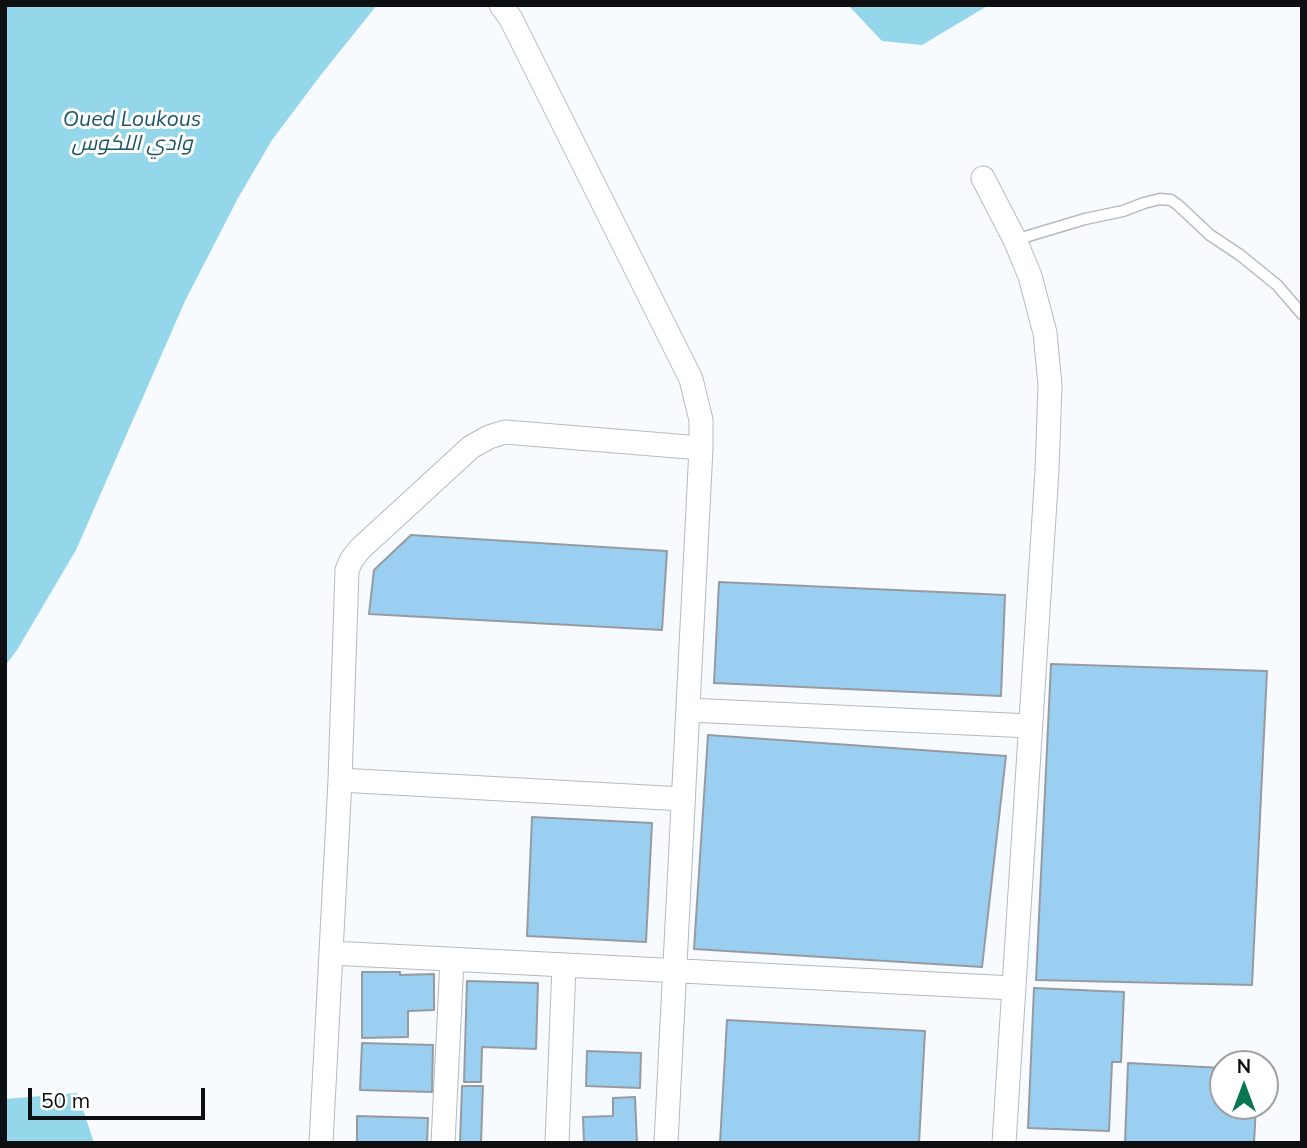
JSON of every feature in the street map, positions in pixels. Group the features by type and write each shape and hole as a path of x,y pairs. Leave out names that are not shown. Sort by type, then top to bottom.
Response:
{"street":[{"path":"501,5 511,19 691,379 701,420 666,1143"},
{"path":"983,178 1030,275 1045,333 1050,385 1047,470 1003,1143"},
{"path":"321,1143 340,780 347,570 352,559 471,447 489,437 505,432 701,448"},
{"path":"688,710 1030,726"},
{"path":"340,780 683,799"},
{"path":"331,953 1013,988"},
{"path":"443,1143 452,960"},
{"path":"557,1143 564,965"}],"lane":[{"path":"1015,240 1144,203 1160,199 1171,200 1210,235 1277,285 1302,314"}],"water":[{"name":"Oued Loukous وادي اللكوس","path":"5,5 377,5 272,140 238,198 185,301 76,550 5,666"},
{"path":"848,5 989,5 922,45 882,41"},
{"path":"76,1093 94,1143 5,1143 5,1099"}],"building":[{"path":"411,535 667,551 662,630 369,614 374,570"},
{"path":"719,582 1005,595 1001,696 714,683"},
{"path":"1051,664 1267,671 1252,985 1036,980"},
{"path":"708,735 1006,756 982,967 694,949"},
{"path":"532,817 652,823 646,942 527,936"},
{"path":"362,972 434,974 434,1010 408,1011 408,1037 362,1038"},
{"path":"467,981 538,983 536,1049 482,1047 481,1082 464,1082"},
{"path":"1034,988 1124,992 1121,1062 1112,1062 1109,1131 1028,1128"},
{"path":"727,1020 925,1031 919,1143 720,1143"},
{"path":"362,1043 433,1045 432,1092 360,1090"},
{"path":"587,1051 641,1053 640,1088 586,1086"},
{"path":"1128,1063 1209,1067 1209,1120 1255,1120 1254,1143 1125,1143"},
{"path":"462,1086 483,1086 481,1143 460,1143"},
{"path":"635,1097 637,1143 584,1143 583,1117 613,1116 613,1098"},
{"path":"357,1116 428,1118 427,1143 357,1143"}]}
